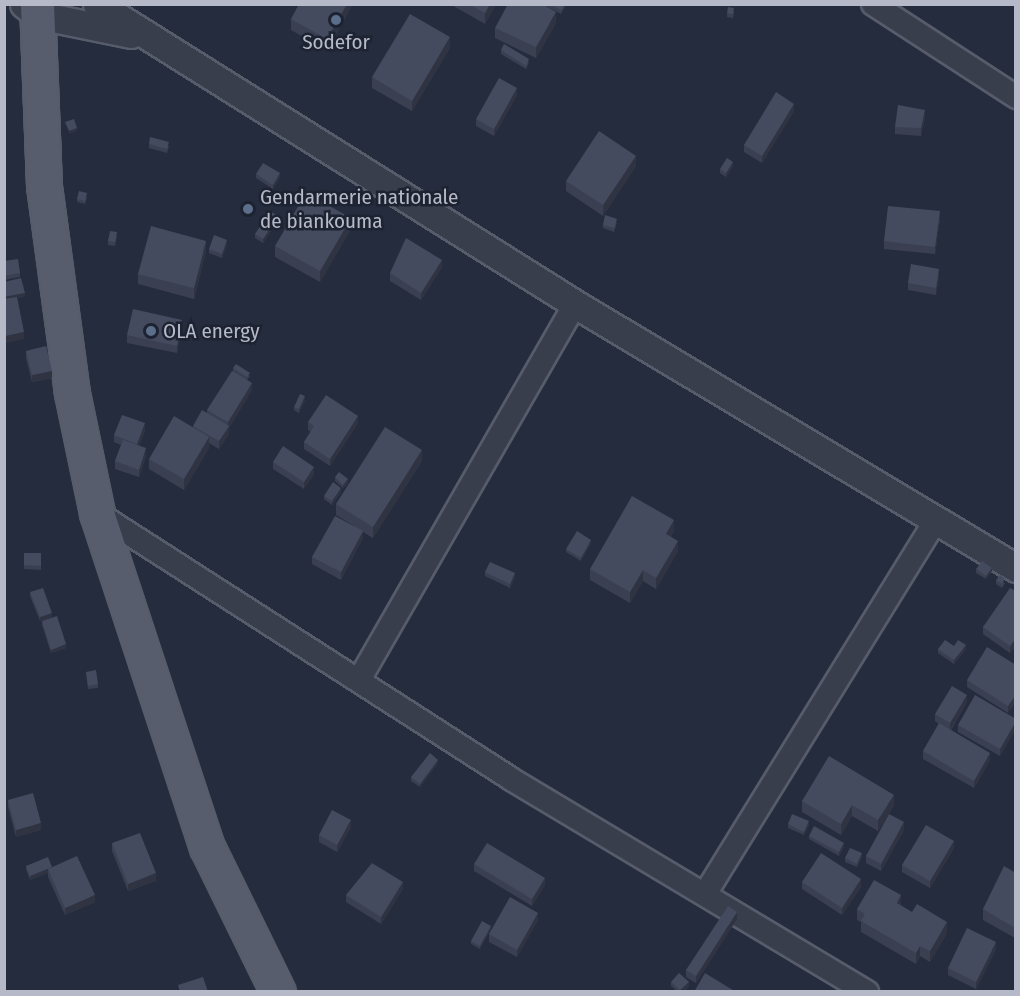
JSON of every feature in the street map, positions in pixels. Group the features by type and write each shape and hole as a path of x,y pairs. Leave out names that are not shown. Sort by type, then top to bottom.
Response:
{"main road":[{"path":"33,8 44,186 72,393 97,513 207,847 278,992"}],"street":[{"path":"97,4 141,36 575,304 935,522 1016,568"},
{"path":"873,4 1016,97"},
{"path":"33,8 141,36"},
{"path":"358,680 575,304"},
{"path":"97,513 358,680 867,992"},
{"path":"705,894 935,522"}],"building":[{"path":"299,4 347,4 327,39 291,19"},
{"path":"469,4 490,4 485,13"},
{"path":"508,4 542,4 556,12 536,47 495,28"},
{"path":"550,4 564,4 561,10"},
{"path":"728,7 734,8 733,14 727,13"},
{"path":"410,14 450,37 412,101 372,77"},
{"path":"504,44 529,59 526,66 501,50"},
{"path":"499,78 517,88 494,129 476,119"},
{"path":"776,92 794,104 762,156 744,145"},
{"path":"898,105 925,110 921,128 895,127"},
{"path":"74,119 77,128 69,131 65,122"},
{"path":"599,131 636,156 603,205 566,181"},
{"path":"150,137 169,142 167,149 149,144"},
{"path":"727,158 733,162 726,173 720,169"},
{"path":"263,163 280,173 273,185 256,174"},
{"path":"79,191 87,193 85,201 77,199"},
{"path":"306,193 351,218 320,271 275,246"},
{"path":"888,206 940,211 935,247 884,241"},
{"path":"270,211 278,216 263,239 255,234"},
{"path":"605,215 617,219 614,228 603,225"},
{"path":"151,226 206,241 194,288 138,274"},
{"path":"110,231 117,232 115,242 108,241"},
{"path":"214,235 227,240 222,254 209,249"},
{"path":"406,238 442,260 421,293 390,273"},
{"path":"18,259 20,273 4,276 4,261"},
{"path":"911,264 939,269 936,288 908,283"},
{"path":"21,278 25,293 4,297 4,282"},
{"path":"17,297 24,332 6,336 4,299"},
{"path":"133,309 182,320 177,346 127,335"},
{"path":"46,346 52,371 32,375 26,351"},
{"path":"236,364 250,373 247,377 233,368"},
{"path":"232,371 252,383 228,422 207,410"},
{"path":"300,394 305,396 299,409 294,407"},
{"path":"326,395 358,416 330,459 304,442 314,426 308,422"},
{"path":"202,410 229,426 219,441 193,426"},
{"path":"122,415 145,423 137,444 114,435"},
{"path":"174,416 209,437 184,479 149,459"},
{"path":"385,427 422,450 373,527 336,504"},
{"path":"123,440 146,448 139,470 115,461"},
{"path":"283,446 314,467 304,482 273,462"},
{"path":"339,472 348,479 343,485 335,477"},
{"path":"333,482 341,488 332,501 324,496"},
{"path":"632,496 674,520 666,534 678,541 656,578 643,570 630,592 590,569"},
{"path":"335,516 363,531 341,572 312,557"},
{"path":"577,531 591,540 581,558 566,549"},
{"path":"24,553 41,553 41,566 24,565"},
{"path":"982,561 992,568 986,576 976,569"},
{"path":"490,562 515,573 510,584 485,572"},
{"path":"1000,575 1005,579 1002,584 996,580"},
{"path":"43,588 52,613 40,617 30,592"},
{"path":"1010,588 1016,591 1016,638 1010,646 983,627"},
{"path":"57,616 66,644 51,650 42,621"},
{"path":"945,640 954,646 958,640 966,645 954,660 938,649"},
{"path":"987,647 1016,665 1016,695 1008,706 967,680"},
{"path":"96,670 98,684 88,686 86,672"},
{"path":"952,686 967,695 950,723 935,714"},
{"path":"975,695 1016,719 1000,749 958,725"},
{"path":"939,723 990,753 974,781 923,751"},
{"path":"430,753 438,760 420,784 411,777"},
{"path":"829,756 894,795 878,820 852,805 841,824 802,801"},
{"path":"33,793 41,823 16,830 8,800"},
{"path":"332,810 351,820 337,845 319,835"},
{"path":"792,814 809,821 804,832 788,824"},
{"path":"889,814 904,822 881,864 866,856"},
{"path":"926,825 954,841 930,881 902,865"},
{"path":"814,826 844,843 839,852 809,836"},
{"path":"140,833 156,873 128,884 112,843"},
{"path":"487,843 545,878 532,899 474,864"},
{"path":"850,848 862,853 857,864 845,858"},
{"path":"821,853 861,879 842,908 802,882"},
{"path":"77,856 95,895 65,908 48,869"},
{"path":"48,857 52,867 30,876 26,866"},
{"path":"372,863 403,882 381,917 346,895"},
{"path":"1004,866 1016,873 1015,928 983,909"},
{"path":"874,880 901,895 897,903 912,912 917,904 947,922 930,951 920,946 916,953 861,921 865,914 857,909"},
{"path":"510,897 538,913 517,950 489,934"},
{"path":"728,906 737,912 696,976 686,970"},
{"path":"482,921 491,926 480,946 471,941"},
{"path":"967,928 996,942 976,982 948,968"},
{"path":"679,973 689,982 680,990 671,982"},
{"path":"705,973 736,992 694,992"},
{"path":"203,977 208,992 180,992 178,985"}],"place":[{"name":"Sodefor","path":"336,20"},
{"name":"Gendarmerie nationale de biankouma","path":"248,209"},
{"name":"OLA energy","path":"151,331"}]}
